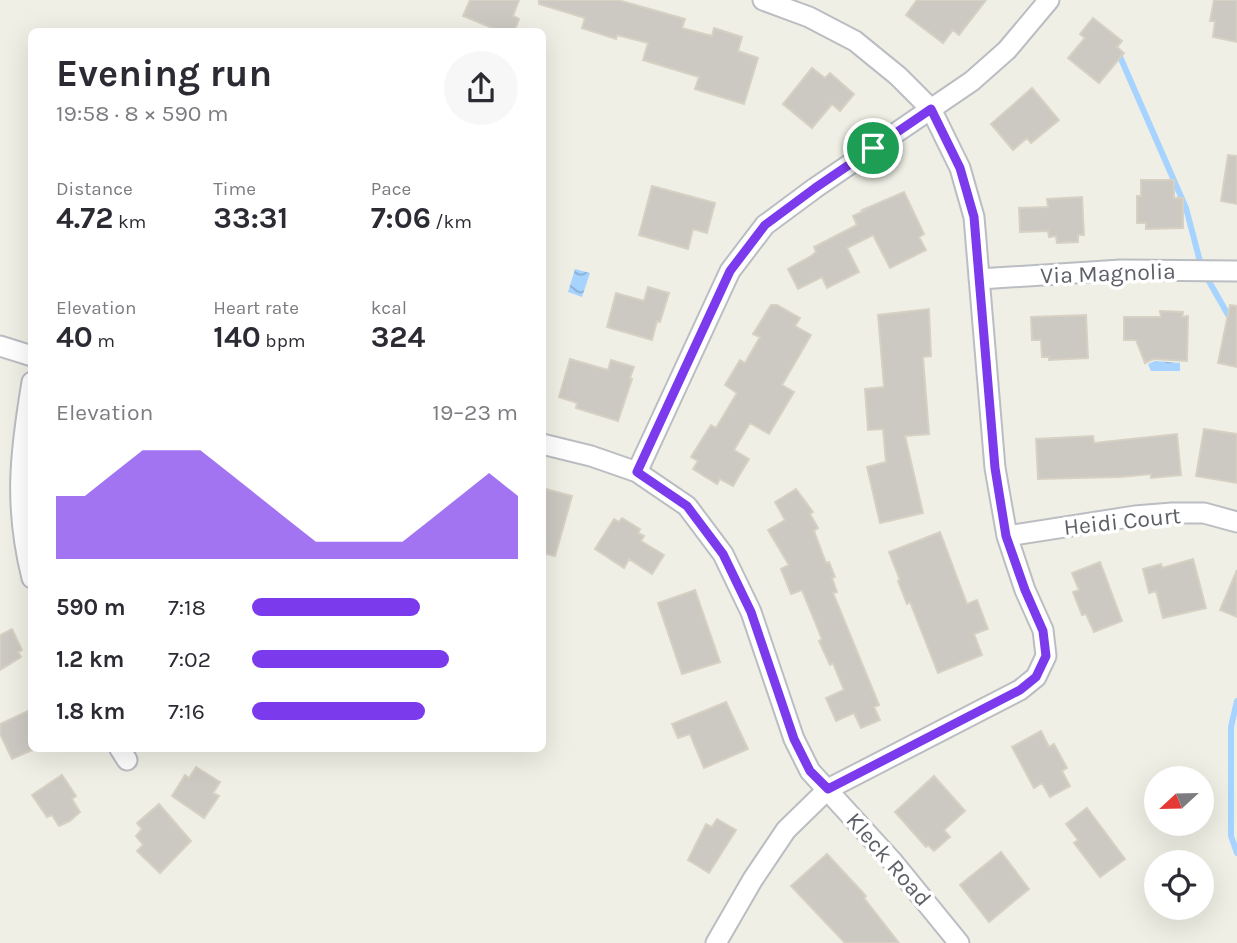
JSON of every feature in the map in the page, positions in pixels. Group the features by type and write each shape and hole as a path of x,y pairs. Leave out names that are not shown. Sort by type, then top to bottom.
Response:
{"street":[{"path":"716,943 752,880 786,830 828,789 1020,690 1036,677 1046,656 1043,631 1006,536 995,468 974,217 960,168 931,109 898,76 855,41 809,17 762,0"},
{"path":"637,472 730,271 765,225 972,81 1007,50 1049,0"},
{"name":"Via Magnolia","path":"979,279 1121,270 1237,271"},
{"path":"0,346 28,355"},
{"path":"28,406 19,480 23,542 28,562"},
{"name":"Kleck Road","path":"546,445 591,456 637,472 687,506 723,554 751,612 794,739 810,771 893,863 959,943"},
{"name":"Heidi Court","path":"1006,536 1135,516 1172,513 1204,513 1237,522"}],"water":[{"path":"575,269 590,273 582,297 568,292"},
{"path":"1155,361 1180,363 1180,371 1151,371 1148,364"}],"building":[{"path":"470,0 519,0 513,16 519,19 516,28 492,28 463,16"},
{"path":"539,0 618,0 685,19 682,28 712,36 714,28 742,37 738,51 758,58 744,104 695,89 699,77 643,60 648,43 617,35 616,39 582,28 585,18 539,4"},
{"path":"917,0 986,0 959,35 953,30 943,43 906,15"},
{"path":"1214,0 1237,0 1237,42 1213,37 1215,21 1210,21"},
{"path":"1093,18 1122,41 1117,47 1124,53 1099,83 1068,58 1085,38 1080,34"},
{"path":"812,68 825,78 830,73 854,94 840,111 832,104 812,128 783,104"},
{"path":"1032,88 1059,120 1031,143 1027,138 1013,150 991,124"},
{"path":"1228,155 1237,156 1237,204 1221,201"},
{"path":"1141,180 1174,180 1174,198 1183,198 1183,228 1146,229 1146,223 1137,223 1137,196 1141,196"},
{"path":"652,186 715,203 707,233 693,229 688,249 639,235"},
{"path":"904,192 924,234 919,237 926,250 890,268 873,235 847,248 859,272 827,288 822,277 798,289 788,269 816,252 814,247 857,225 853,216 864,211 862,210"},
{"path":"1082,197 1084,235 1078,235 1078,242 1057,243 1056,236 1049,237 1048,231 1020,232 1019,208 1048,207 1047,199"},
{"path":"648,287 669,293 652,340 607,327 616,293 644,301"},
{"path":"771,305 777,305 800,318 795,326 811,335 782,385 794,392 769,434 750,423 734,450 749,459 733,486 720,479 717,484 693,469 698,461 691,457 711,425 716,428 737,393 725,385 740,360 745,363 760,337 753,334"},
{"path":"1230,305 1237,306 1237,367 1218,363"},
{"path":"929,309 931,356 923,357 929,434 905,436 923,513 880,523 867,467 886,462 883,429 868,430 865,389 884,387 878,315"},
{"path":"1160,311 1183,312 1182,317 1188,316 1187,361 1153,359 1145,363 1136,340 1124,340 1124,317 1161,317"},
{"path":"1086,315 1088,358 1049,360 1049,357 1042,357 1041,340 1032,340 1031,317"},
{"path":"570,359 608,370 611,360 634,367 618,421 576,408 577,403 559,397"},
{"path":"1204,429 1237,434 1237,483 1196,476"},
{"path":"1177,434 1181,475 1151,478 1151,474 1038,479 1036,439 1093,436 1094,443"},
{"path":"546,489 572,496 555,556 546,554"},
{"path":"796,489 813,512 810,514 818,528 814,531 826,563 829,562 835,577 832,578 837,592 833,593 879,705 874,707 880,720 861,728 854,713 836,721 826,698 844,690 833,663 830,665 819,641 822,639 802,590 791,594 781,569 789,565 768,530 785,520 775,502"},
{"path":"622,518 640,529 638,533 644,536 641,541 664,555 652,574 629,559 624,568 595,549 614,519 619,522"},
{"path":"940,532 967,604 977,600 988,629 974,634 982,655 938,673 910,602 907,604 889,552"},
{"path":"1193,559 1206,608 1163,618 1156,591 1149,593 1143,569 1161,564 1162,568"},
{"path":"1100,562 1122,621 1094,632 1086,614 1082,615 1073,592 1079,590 1072,573"},
{"path":"1237,570 1237,617 1220,610"},
{"path":"695,590 720,662 682,674 658,603"},
{"path":"12,629 22,650 18,652 21,657 0,670 0,635"},
{"path":"726,702 748,749 704,768 690,734 678,738 672,724"},
{"path":"28,711 28,752 12,759 0,734 0,724"},
{"path":"1041,731 1049,747 1054,744 1067,768 1062,771 1070,786 1050,797 1042,783 1034,788 1012,747"},
{"path":"196,767 220,782 213,793 219,796 204,818 172,796 185,775 189,778"},
{"path":"62,775 76,796 72,799 80,812 59,826 52,815 47,817 32,795"},
{"path":"934,776 965,811 944,830 950,837 934,851 928,845 926,847 895,812"},
{"path":"159,804 191,841 160,873 137,851 143,845 136,836 142,829 137,823"},
{"path":"1087,808 1125,859 1100,877 1074,843 1078,840 1066,824"},
{"path":"717,819 736,830 709,873 688,860 706,824 712,827"},
{"path":"1001,852 1029,889 989,922 960,885"},
{"path":"827,854 866,896 864,898 899,943 845,943 791,886"}],"waterway":[{"path":"1118,52 1186,208 1202,269 1231,320"},
{"path":"1237,701 1231,727 1231,836 1237,853"}],"route":[{"path":"931,109 960,168 974,217 995,468 1006,536 1043,631 1046,656 1036,677 1020,690 828,789 810,771 794,739 751,612 723,554 687,506 637,472 730,271 765,225 873,148 931,109"}]}
